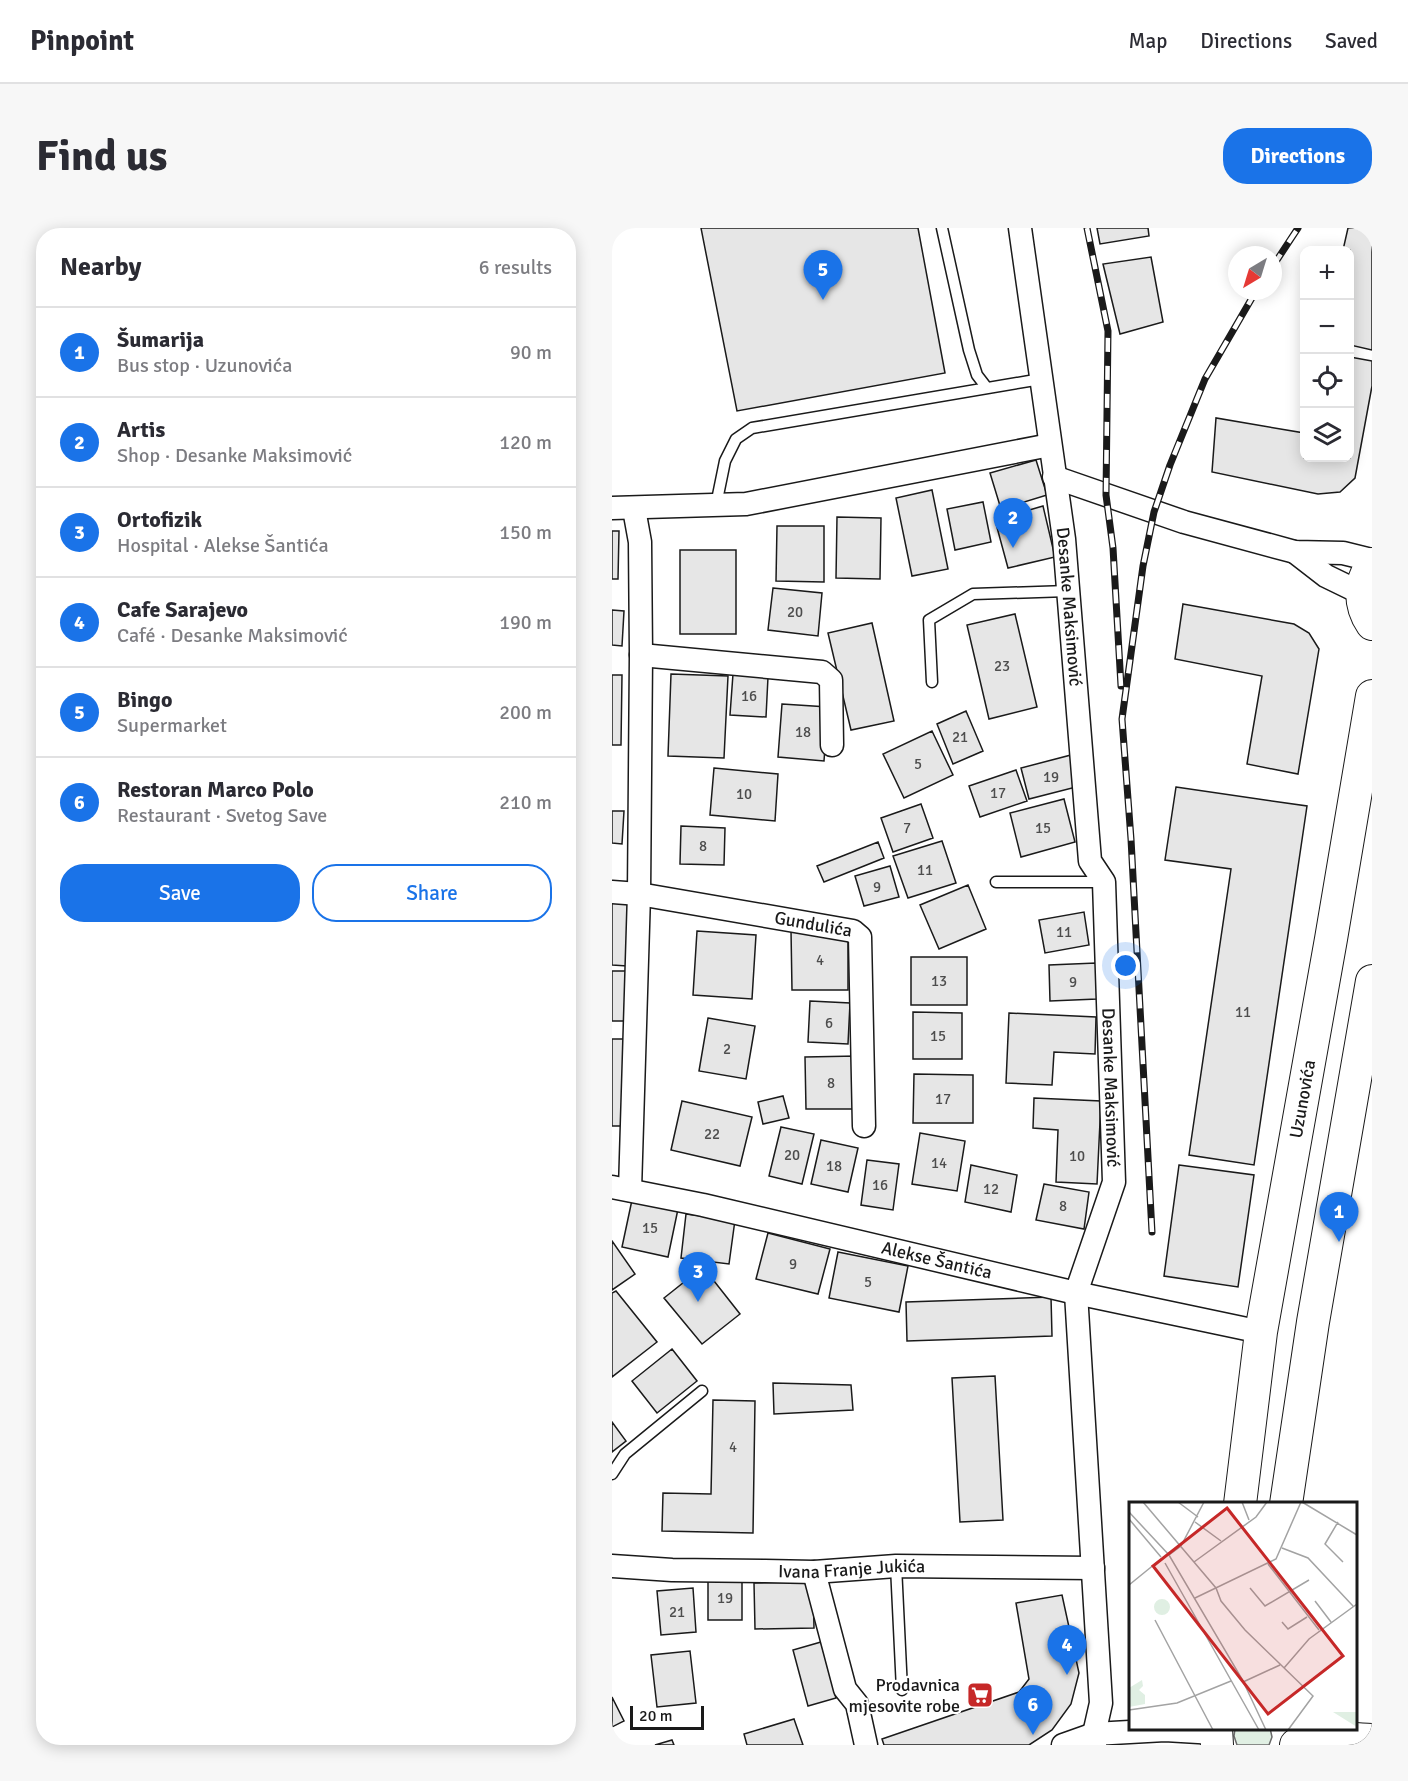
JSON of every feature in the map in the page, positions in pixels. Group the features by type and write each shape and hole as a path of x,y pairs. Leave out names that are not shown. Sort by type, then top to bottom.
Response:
{"main road":[{"path":"1372,562 1363,582 1372,648"},
{"name":"Uzunovića","path":"1240,1502 1261,1332 1372,696"},
{"path":"1286,1502 1313,1322 1372,981"},
{"path":"1290,1745 1291,1730"},
{"path":"1296,1745 1301,1741 1313,1739 1364,1735"}],"street":[{"name":"Desanke Maksimović","path":"1020,228 1064,539 1090,861 1104,882 1114,1182 1076,1293 1101,1703 1094,1739"},
{"path":"621,1189 639,894 640,655 640,542 623,509 746,504 1050,445"},
{"path":"1054,477 1184,522 1295,552 1343,553 1372,562"},
{"path":"1295,552 1367,611"},
{"path":"640,655 822,672 831,680 832,745"},
{"name":"Gundulića","path":"612,892 639,894 858,933 860,937 864,1126"},
{"name":"Alekse Šantića","path":"621,1189 703,1204 1076,1293 1261,1332"},
{"name":"Ivana Franje Jukića","path":"612,1566 672,1570 814,1572 896,1566 1093,1568"},
{"path":"814,1572 845,1689 857,1704 866,1745"},
{"path":"1063,1745 1165,1731 1216,1736"}],"lane":[{"path":"942,228 969,350 977,375 987,388"},
{"path":"716,505 725,461 736,439 752,428 1041,379"},
{"path":"932,682 929,620 973,594 1068,591"},
{"path":"996,882 1104,882"},
{"path":"612,1474 625,1454 702,1391"},
{"path":"896,1566 902,1689"}],"green space":[{"path":"1235,1730 1270,1730 1272,1737 1269,1745 1237,1745"}],"building":[{"path":"701,228 918,228 945,373 737,411"},
{"path":"1097,228 1148,228 1149,236 1100,244"},
{"path":"1348,228 1372,228 1372,350 1354,346 1354,246 1344,246"},
{"path":"1151,257 1163,322 1120,334 1103,264"},
{"path":"1354,358 1372,361 1372,386 1355,478 1340,492 1318,494 1212,472 1216,418 1300,432 1300,462 1354,462"},
{"path":"1036,460 1047,495 1001,509 990,473"},
{"path":"932,490 948,569 912,576 896,498"},
{"path":"983,502 991,542 955,550 947,509"},
{"path":"1043,506 1055,557 1008,568 995,520"},
{"path":"837,517 881,518 880,579 836,578"},
{"path":"777,526 824,526 824,582 776,581"},
{"path":"612,531 619,531 618,579 612,579"},
{"path":"680,550 736,550 736,634 680,634"},
{"path":"773,588 822,593 818,636 768,630"},
{"path":"1183,604 1294,624 1309,633 1319,649 1298,774 1247,764 1262,676 1175,659"},
{"path":"612,610 624,611 622,646 612,645"},
{"path":"1015,614 1037,707 989,719 967,625"},
{"path":"872,623 894,721 851,730 828,633"},
{"path":"671,674 728,676 724,758 668,756"},
{"path":"733,674 768,677 766,717 730,715"},
{"path":"612,675 622,675 621,745 612,745"},
{"path":"782,704 828,707 824,761 778,757"},
{"path":"966,711 983,751 953,764 937,724"},
{"path":"932,731 953,775 904,798 883,754"},
{"path":"1071,755 1080,786 1029,799 1021,768"},
{"path":"714,768 778,774 775,821 710,815"},
{"path":"1016,770 1027,801 980,817 969,786"},
{"path":"1176,787 1307,806 1254,1165 1189,1155 1231,869 1165,860"},
{"path":"1064,799 1075,842 1021,857 1010,813"},
{"path":"921,804 933,838 893,852 881,818"},
{"path":"612,811 624,811 622,844 612,843"},
{"path":"681,826 725,828 724,865 680,864"},
{"path":"942,841 956,883 908,898 893,856"},
{"path":"878,842 884,858 824,882 817,866"},
{"path":"890,866 899,897 864,906 855,876"},
{"path":"968,885 986,929 939,949 920,905"},
{"path":"612,901 632,903 627,966 612,965"},
{"path":"1084,912 1089,945 1045,953 1039,920"},
{"path":"791,930 848,930 848,990 792,990"},
{"path":"697,931 756,935 752,999 693,995"},
{"path":"911,957 967,957 967,1005 911,1005"},
{"path":"1096,963 1097,999 1050,1001 1049,965"},
{"path":"612,971 626,971 624,1021 612,1021"},
{"path":"810,1001 850,1003 848,1044 808,1042"},
{"path":"913,1012 962,1013 962,1059 913,1059"},
{"path":"1009,1013 1096,1017 1095,1054 1054,1052 1052,1085 1006,1083"},
{"path":"708,1018 755,1026 746,1079 699,1071"},
{"path":"612,1039 627,1039 624,1126 612,1126"},
{"path":"857,1056 858,1109 806,1109 805,1057"},
{"path":"914,1074 973,1075 973,1123 913,1123"},
{"path":"783,1096 789,1118 763,1124 758,1102"},
{"path":"1034,1098 1101,1101 1097,1184 1056,1182 1058,1130 1033,1128"},
{"path":"682,1101 752,1117 740,1166 671,1150"},
{"path":"781,1127 814,1134 802,1184 769,1176"},
{"path":"920,1133 965,1141 957,1191 912,1184"},
{"path":"821,1140 858,1148 848,1192 811,1184"},
{"path":"867,1160 899,1164 893,1210 861,1205"},
{"path":"971,1165 1017,1175 1011,1212 965,1202"},
{"path":"1179,1165 1254,1175 1238,1287 1164,1276"},
{"path":"1044,1184 1089,1192 1084,1229 1036,1220"},
{"path":"632,1200 678,1209 668,1257 622,1247"},
{"path":"686,1214 735,1220 729,1264 681,1258"},
{"path":"768,1233 830,1249 818,1294 756,1279"},
{"path":"612,1241 635,1274 612,1290"},
{"path":"838,1252 908,1266 899,1312 829,1298"},
{"path":"703,1267 740,1314 702,1344 664,1298"},
{"path":"616,1291 657,1342 612,1377 612,1293"},
{"path":"1051,1297 1052,1336 907,1341 906,1302"},
{"path":"672,1349 697,1381 657,1413 632,1381"},
{"path":"995,1376 1003,1520 960,1522 952,1378"},
{"path":"773,1383 851,1385 853,1410 774,1414"},
{"path":"713,1400 755,1401 753,1533 662,1531 663,1493 711,1494"},
{"path":"612,1422 626,1441 612,1452"},
{"path":"708,1575 742,1576 742,1620 708,1620"},
{"path":"813,1582 814,1628 755,1629 754,1583"},
{"path":"693,1588 696,1632 661,1635 657,1591"},
{"path":"1062,1595 1079,1673 1071,1704 1052,1730 1029,1745 884,1745 882,1739 1019,1692 1029,1679 1016,1603"},
{"path":"821,1642 836,1698 808,1706 793,1650"},
{"path":"690,1651 696,1703 657,1707 651,1655"},
{"path":"612,1697 624,1721 612,1727"},
{"path":"794,1719 803,1745 747,1745 744,1734"},
{"path":"672,1740 674,1745 655,1745"}],"railway":[{"path":"1087,228 1108,331 1106,495 1113,548 1121,686"},
{"path":"1282,252 1298,228"},
{"path":"1152,1232 1131,839 1122,719 1143,566 1154,512 1170,465 1205,379 1251,300"}],"place":[{"name":"Bingo","path":"823,300"},
{"name":"Artis","path":"1013,548"},
{"name":"Šumarija","path":"1339,1242"},
{"name":"Ortofizik","path":"698,1302"},
{"name":"Cafe Sarajevo","path":"1067,1675"},
{"name":"Prodavnica mjesovite robe","path":"980,1695"},
{"name":"Restoran Marco Polo","path":"1033,1735"}]}
